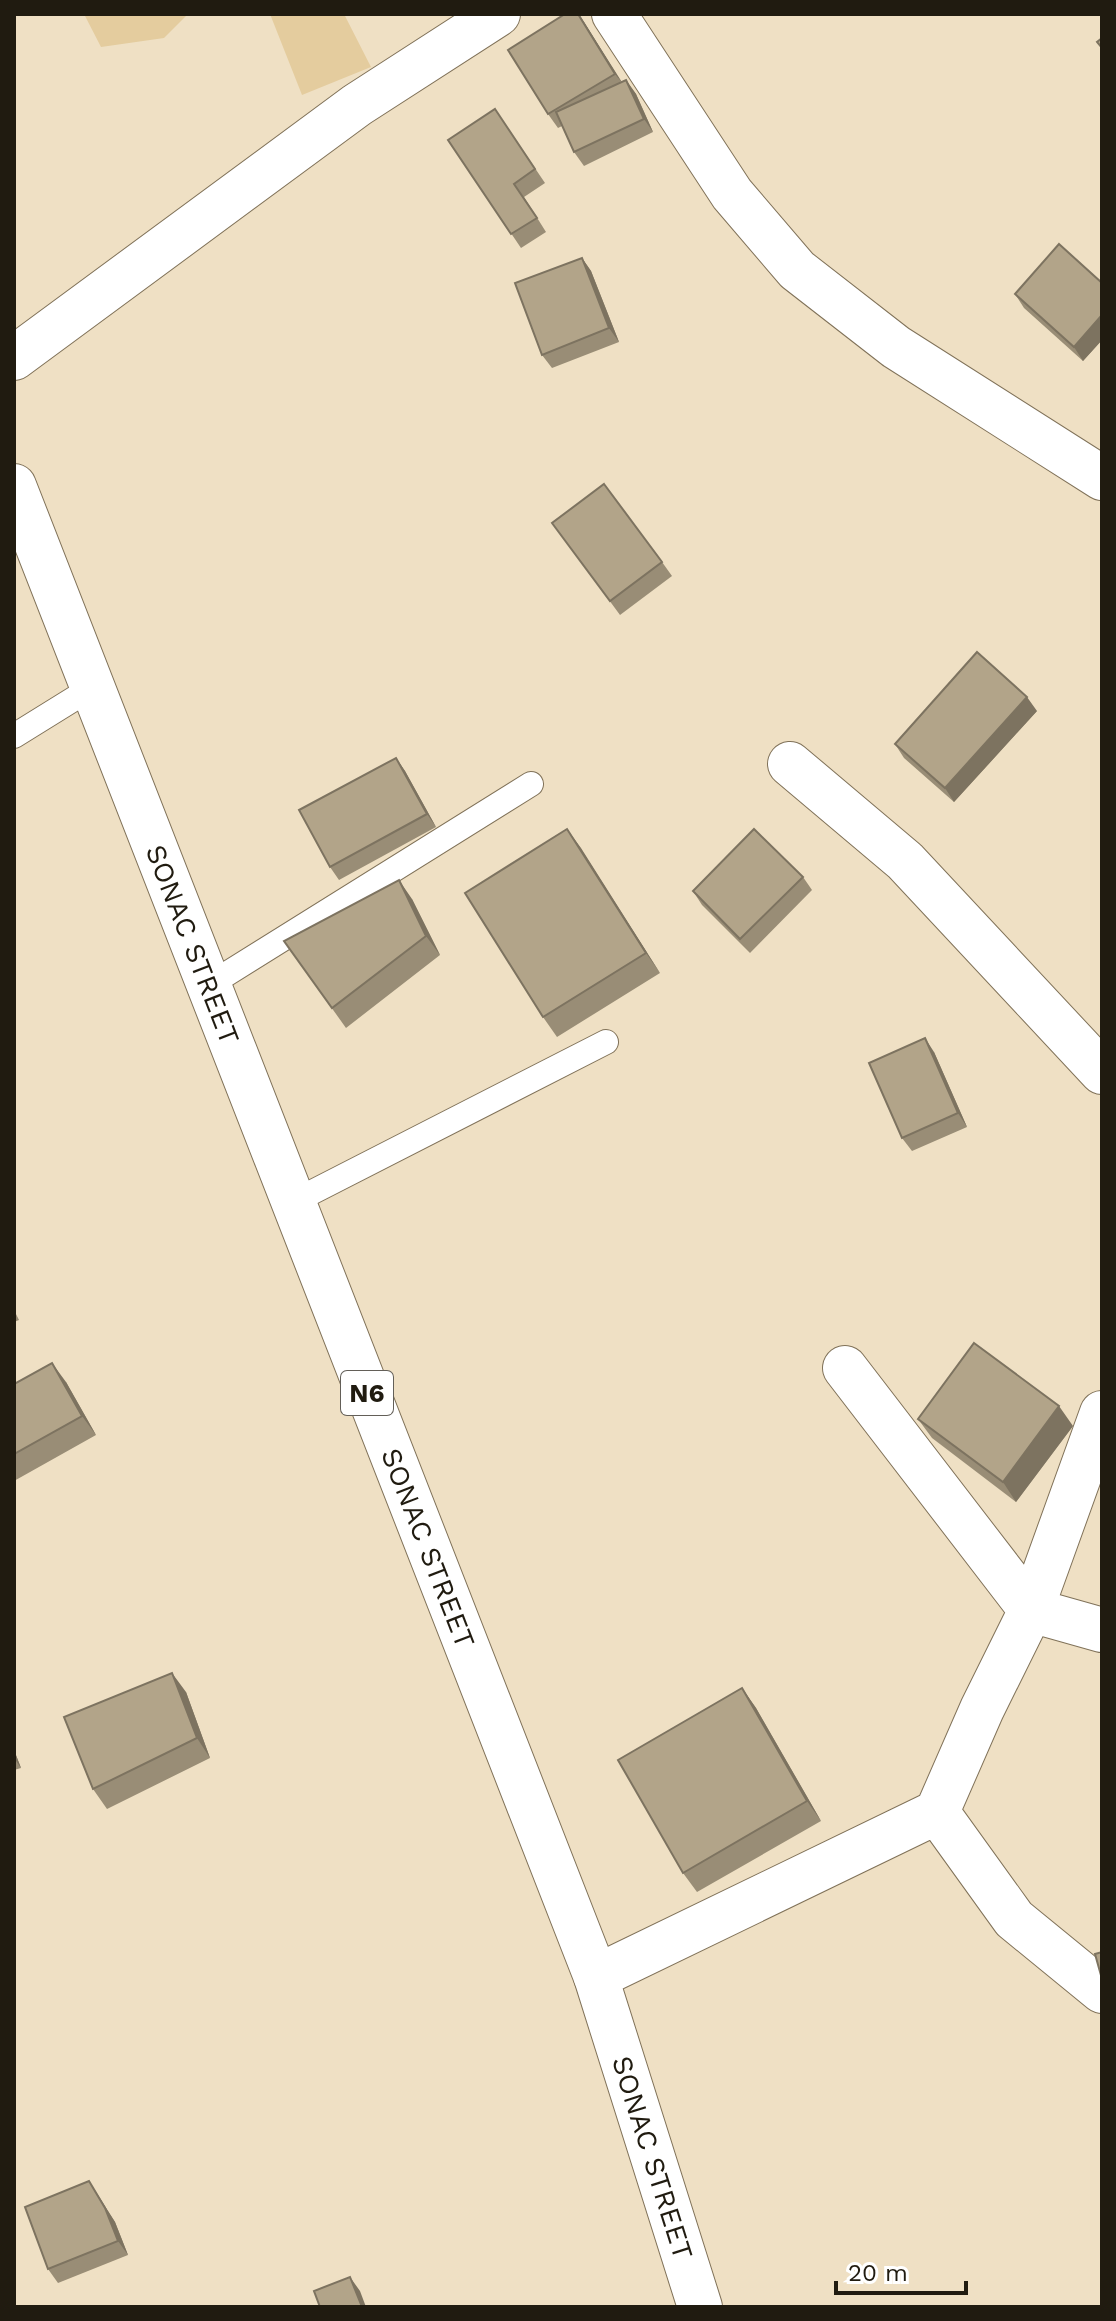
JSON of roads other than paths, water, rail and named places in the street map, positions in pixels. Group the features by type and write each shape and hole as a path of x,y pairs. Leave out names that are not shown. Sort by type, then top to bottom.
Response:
{"main road":[{"path":"14,358 357,105 498,14"},
{"path":"614,14 732,194 797,270 896,347 1102,478"},
{"name":"SONAC STREET","path":"14,486 596,1977 700,2307"},
{"path":"790,764 905,861 1102,1072"},
{"path":"845,1368 1031,1610 1102,1630"},
{"path":"596,1977 937,1812 1031,1610 1102,1413"},
{"path":"937,1812 1014,1919 1102,1991"}],"lane":[{"path":"14,736 93,687"},
{"path":"209,985 531,784"},
{"path":"293,1202 606,1042"}]}
